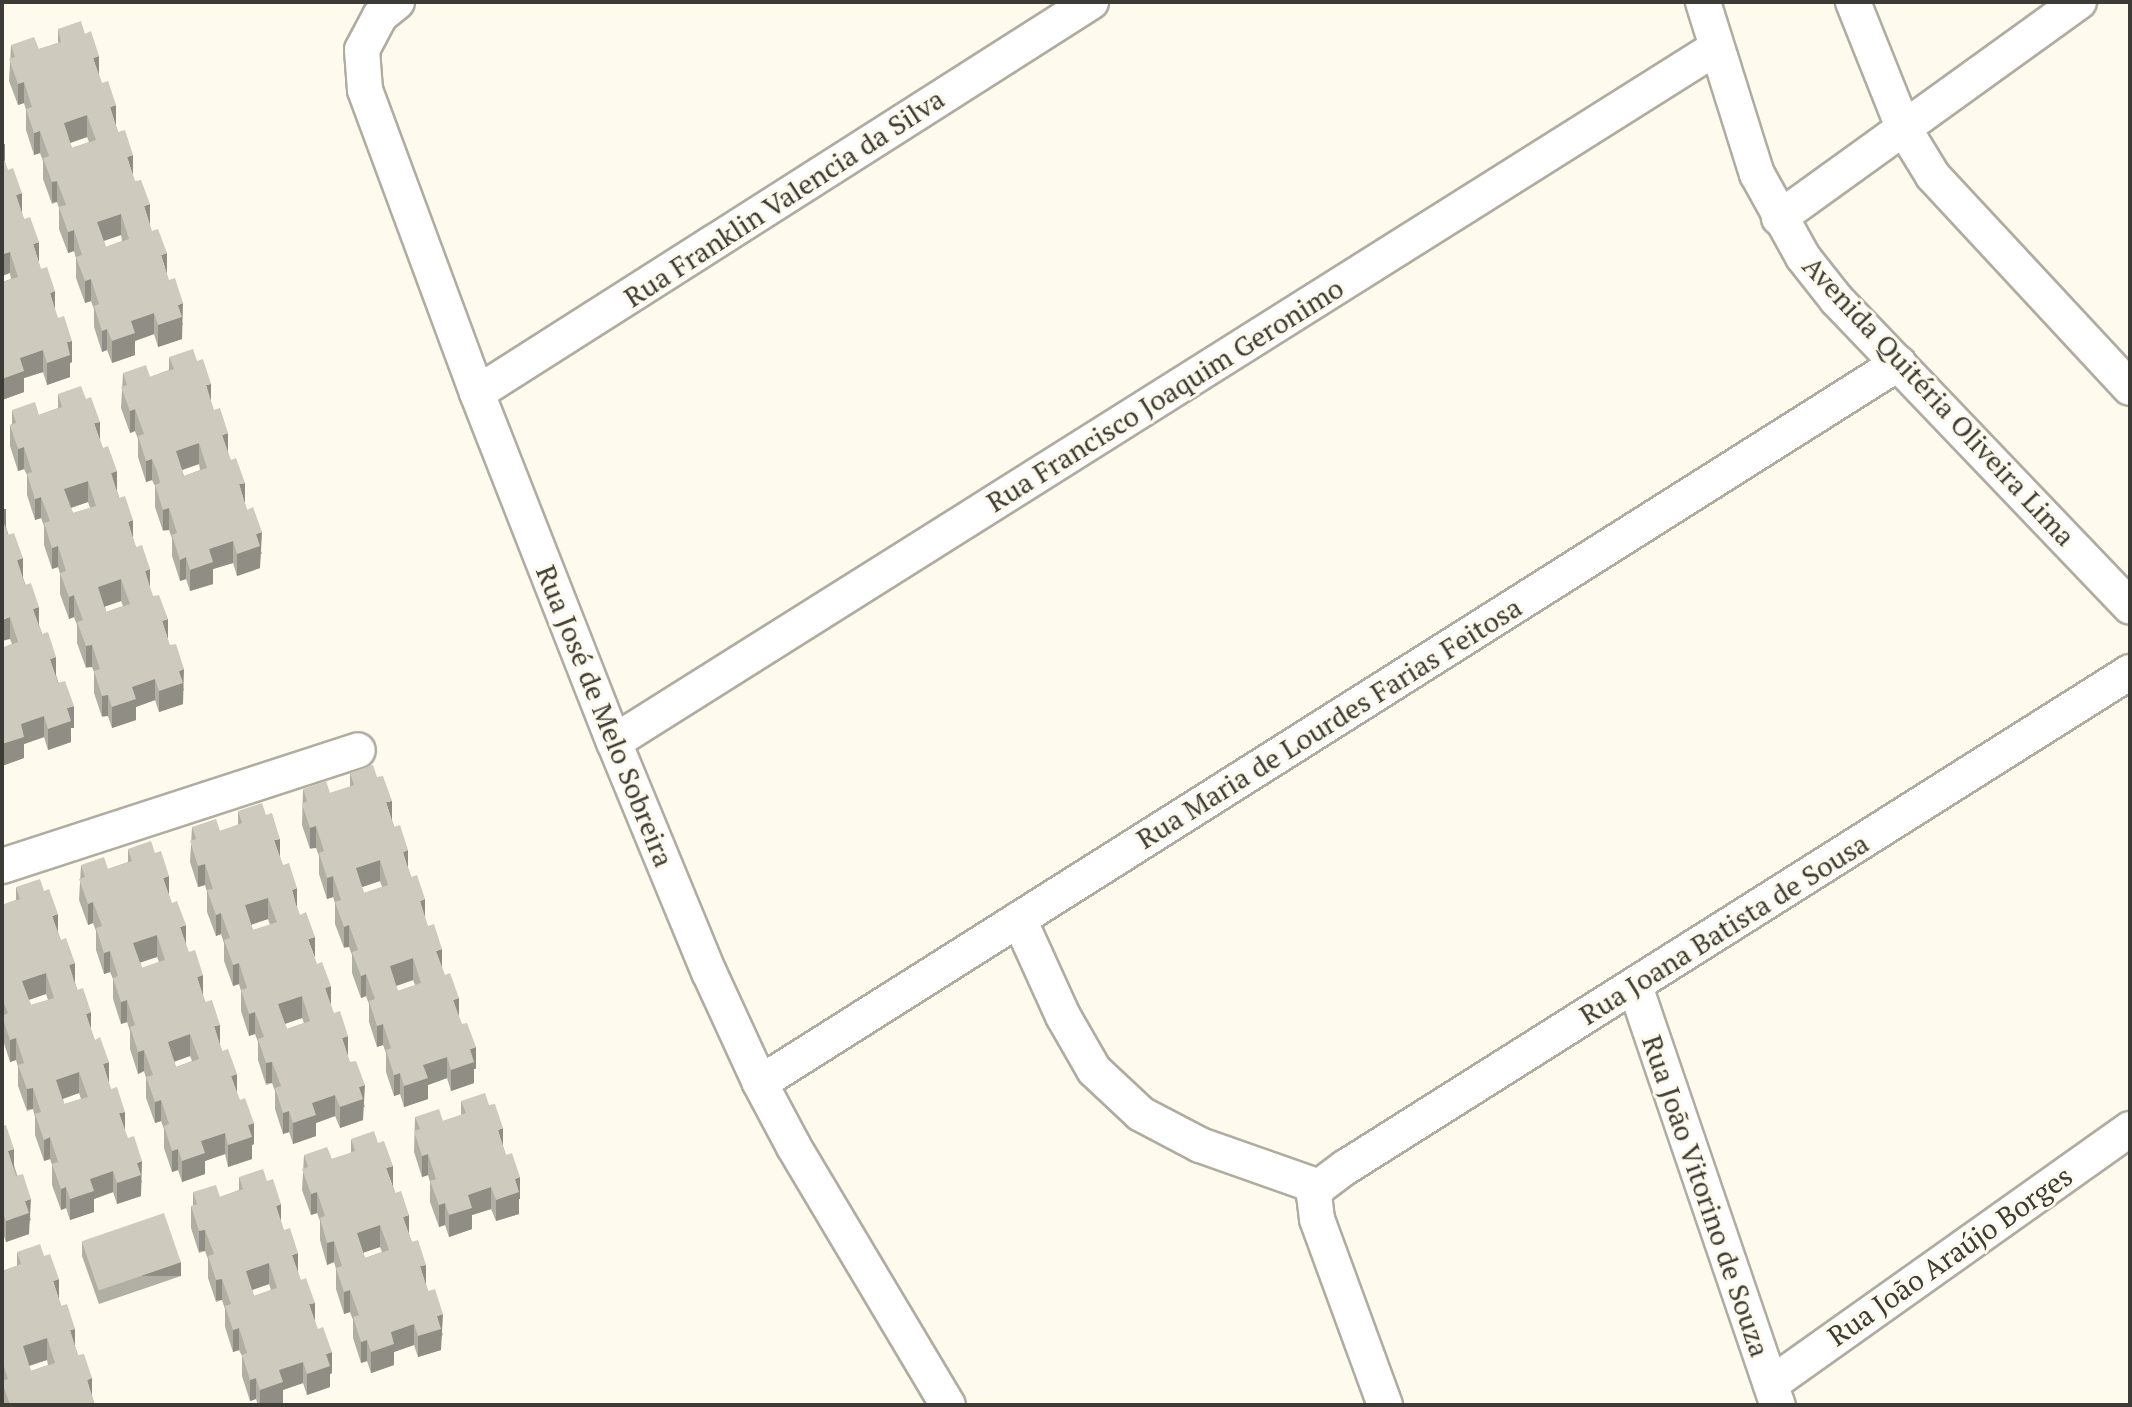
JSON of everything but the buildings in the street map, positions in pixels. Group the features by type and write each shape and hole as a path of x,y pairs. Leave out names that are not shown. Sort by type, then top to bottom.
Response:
{"street":[{"name":"Rua José de Melo Sobreira","path":"397,2 380,16 362,50 365,90 477,393 614,742 709,972 760,1083 794,1147 948,1405"},
{"name":"Rua Franklin Valencia da Silva","path":"477,393 1091,2"},
{"name":"Avenida Quitéria Oliveira Lima","path":"1703,2 1757,174 1803,257 1837,300 2130,607"},
{"path":"1853,2 1903,127 1933,176 2130,388"},
{"path":"1779,218 2079,2"},
{"name":"Rua Francisco Joaquim Geronimo","path":"614,742 1716,48"},
{"name":"Rua Maria de Lourdes Farias Feitosa","path":"760,1083 1899,363"},
{"name":"Rua Joana Batista de Sousa","path":"1319,1187 1346,1167 2130,672"},
{"path":"2,866 358,750"},
{"path":"1019,919 1063,1016 1094,1070 1141,1114 1200,1145 1319,1187 1314,1195 1317,1219 1385,1405"},
{"name":"Rua João Vitorino de Souza","path":"1635,986 1774,1394"},
{"name":"Rua João Araújo Borges","path":"1774,1394 2130,1129"}]}
